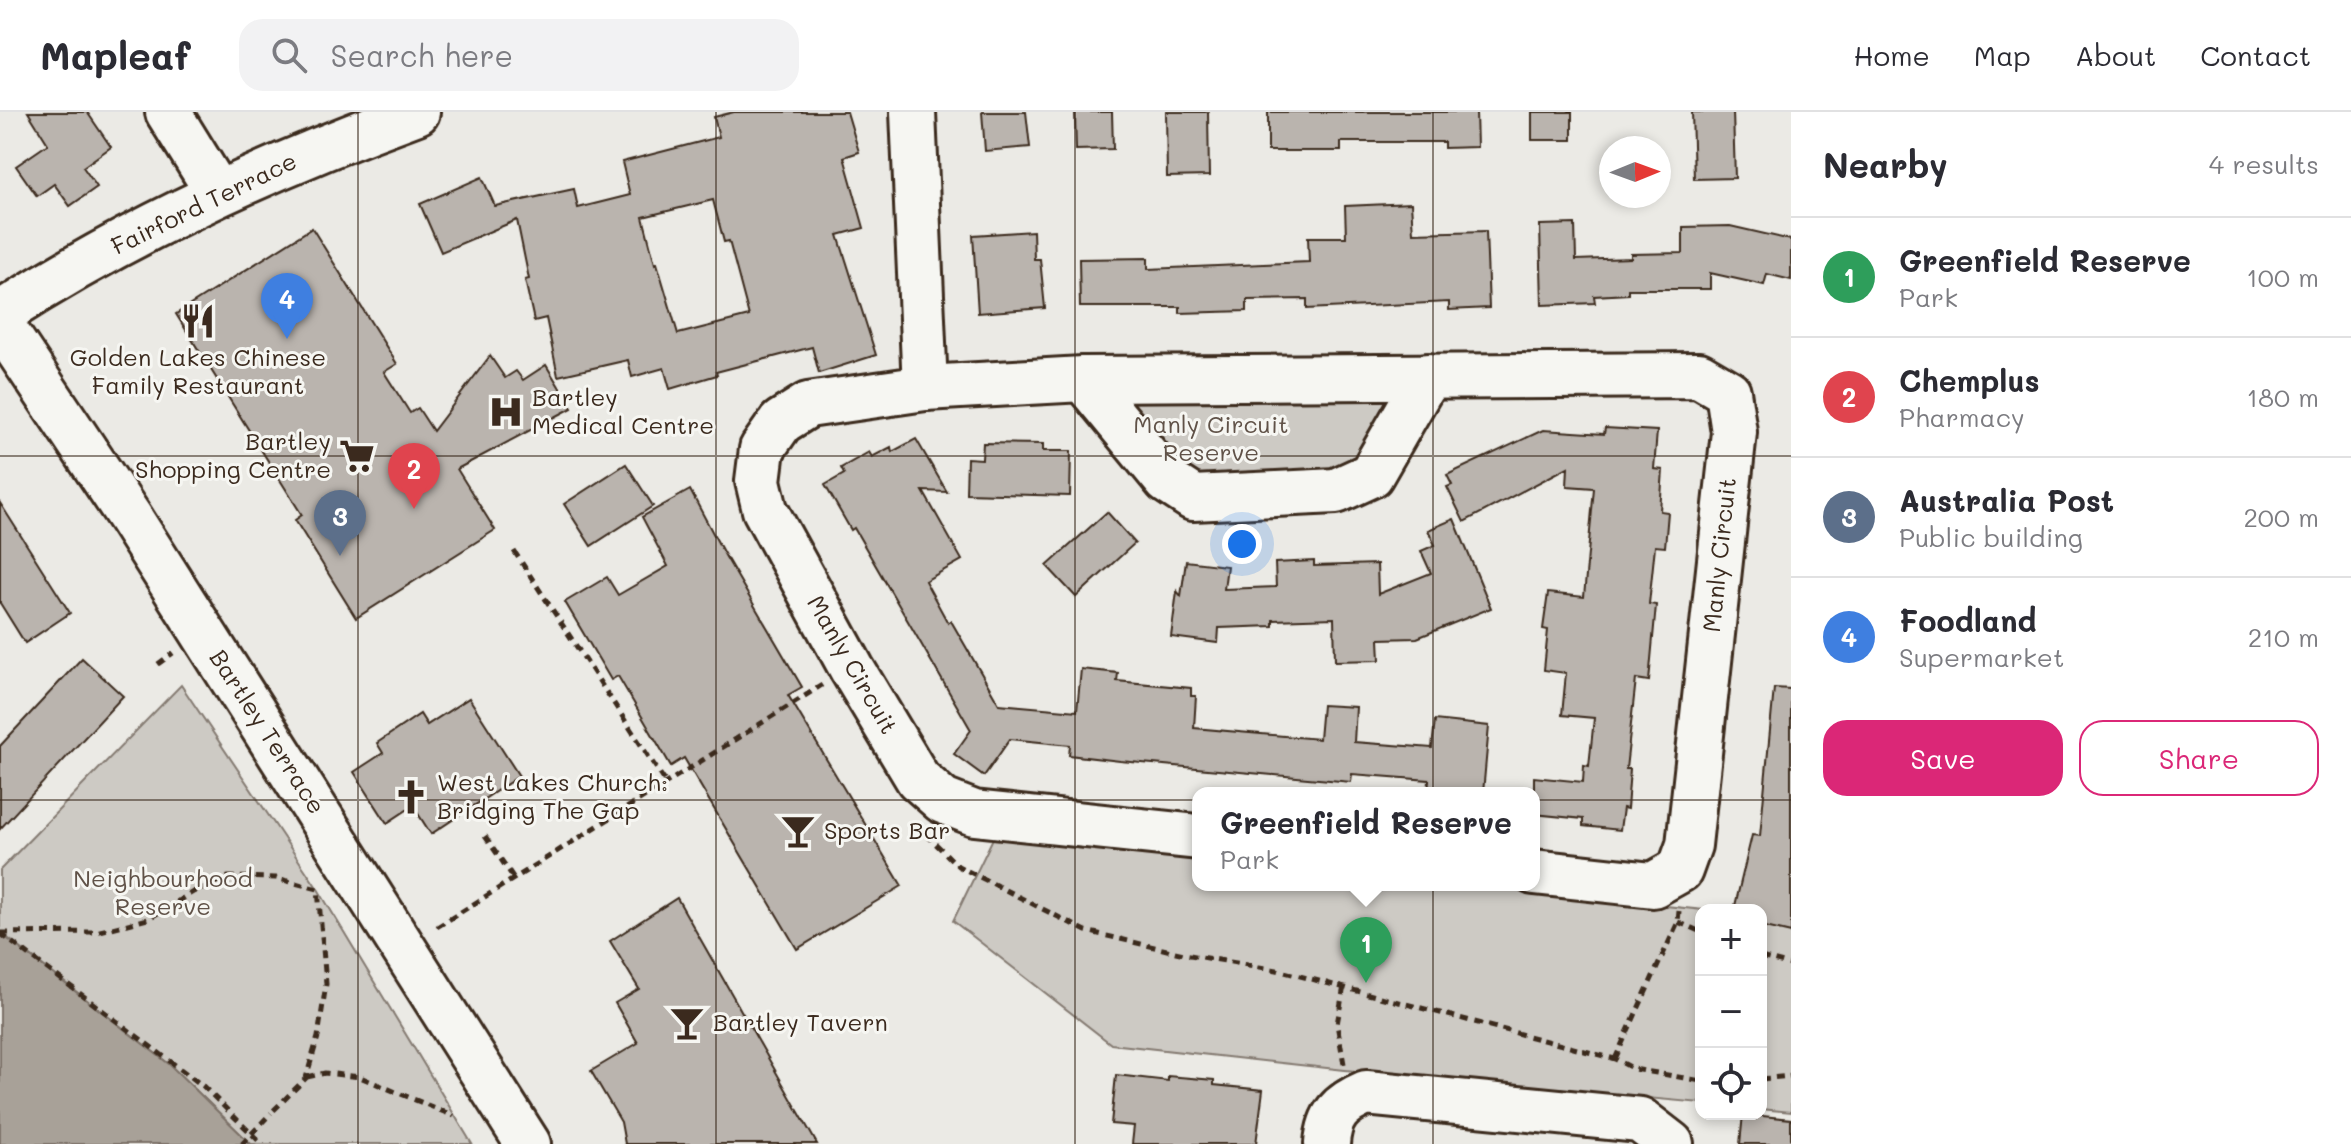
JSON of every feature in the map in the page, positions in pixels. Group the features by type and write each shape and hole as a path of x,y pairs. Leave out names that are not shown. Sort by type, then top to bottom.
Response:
{"street":[{"path":"168,112 218,193"},
{"name":"Fairford Terrace","path":"0,314 121,243 218,193 340,140 417,112"},
{"path":"913,112 925,388"},
{"name":"Bartley Terrace","path":"0,323 138,531 528,1144"},
{"name":"Manly Circuit","path":"1192,836 974,813 943,801 918,779 852,669 765,510 758,481 762,449 781,422 808,405 925,388 1083,379 1699,375 1728,392 1734,432 1689,845 1680,870"},
{"path":"1083,379 1167,481 1193,498 1336,491 1371,475 1428,376"},
{"path":"1540,873 1653,885 1680,870"},
{"path":"1327,1144 1328,1125 1346,1101 1366,1093 1640,1120 1671,1144"}],"path":[{"path":"514,551 666,783"},
{"path":"158,664 180,647"},
{"path":"437,927 831,679"},
{"path":"922,829 958,866 1086,931 1344,986 1615,1059 1634,1069 1695,1080"},
{"path":"485,836 515,880"},
{"path":"1615,1059 1678,922 1680,870"},
{"path":"0,933 96,932 122,926 148,919 193,892 228,877 276,878 318,889 326,984 318,1037 306,1078 242,1144"},
{"path":"1678,922 1695,929"},
{"path":"0,933 203,1086 262,1144"},
{"path":"1767,959 1791,965"},
{"path":"1344,986 1337,1024 1345,1070 1354,1098"},
{"path":"306,1078 325,1073 360,1077 454,1116"},
{"path":"1767,1078 1791,1076"}],"green space":[{"name":"Manly Circuit Reserve","path":"1428,376 1371,475 1193,498 1083,379"},
{"name":"Neighbourhood Reserve","path":"181,685 318,889 472,1144 251,1144 169,1064 0,932 0,870"},
{"path":"995,834 1192,855 1192,891 1524,891 1695,909 1695,1102 1345,1070 1111,1044 953,921"},
{"path":"1767,926 1791,932 1791,1112 1767,1110"}],"shaded area":[{"path":"0,933 169,1064 251,1144 0,1144"}],"building":[{"path":"28,112 87,112 111,147 83,167 97,187 70,206 54,184 37,196 16,166 48,144"},
{"path":"734,112 847,112 859,152 844,157 864,228 838,235 876,355 819,373 812,347 716,372 717,375 670,389 664,368 632,377 628,360 558,376 546,318 534,321 517,220 441,252 420,204 482,177 495,206 574,189 578,208 630,195 622,162 719,137 714,117","holes":["713,200 724,242 729,241 749,316 678,334 643,217"]},
{"path":"982,112 1026,112 1030,147 985,151"},
{"path":"1075,112 1112,112 1113,149 1076,150"},
{"path":"1166,112 1208,112 1209,176 1167,177"},
{"path":"1268,112 1476,112 1477,147 1444,148 1444,142 1341,142 1341,151 1268,151"},
{"path":"1532,112 1572,112 1572,140 1532,140"},
{"path":"1692,112 1733,112 1735,178 1694,179"},
{"path":"1411,203 1413,233 1486,231 1489,308 1449,310 1449,302 1307,309 1307,299 1247,300 1247,311 1180,313 1180,307 1080,307 1079,259 1148,258 1148,269 1309,262 1308,237 1346,237 1345,206"},
{"path":"1575,224 1576,260 1683,253 1683,227 1730,226 1791,240 1791,280 1767,274 1764,285 1710,273 1710,289 1628,289 1628,294 1594,296 1595,303 1542,305 1540,225"},
{"path":"312,228 397,364 384,372 410,413 418,408 433,431 490,356 505,378 516,371 523,380 546,365 572,408 457,469 495,530 356,618 295,520 302,515 176,314"},
{"path":"1033,231 1034,259 1040,259 1045,308 978,313 973,235"},
{"path":"1605,428 1657,431 1654,469 1663,470 1660,511 1668,512 1665,547 1655,546 1649,604 1656,605 1649,681 1636,679 1626,769 1630,769 1627,809 1623,808 1620,830 1583,826 1583,819 1540,815 1540,787 1534,787 1534,777 1583,782 1584,765 1589,766 1594,718 1562,715 1566,673 1544,670 1548,630 1543,629 1548,593 1584,597 1594,488 1567,486 1568,467 1464,522 1447,487 1452,485 1447,475 1543,430 1604,434"},
{"path":"916,439 947,492 923,491 962,560 925,581 999,704 1077,711 1081,669 1118,673 1117,681 1191,688 1191,696 1196,696 1194,728 1319,739 1322,705 1356,707 1354,742 1432,748 1435,720 1489,726 1484,787 1428,787 1429,780 1352,774 1351,782 1120,761 1069,755 1070,745 1010,739 984,776 954,754 971,730 854,528 851,530 825,485 844,474 841,468 869,452 872,457 891,447 892,452"},
{"path":"983,443 1043,444 1043,451 1071,451 1070,496 966,493 967,458 982,459"},
{"path":"626,464 653,506 591,546 564,504"},
{"path":"690,490 802,687 788,695 902,886 797,949 684,758 671,766 618,676 611,680 565,602 607,577 618,595 668,566 642,517"},
{"path":"0,503 70,613 25,643 0,603"},
{"path":"1107,512 1135,543 1076,597 1047,566"},
{"path":"1454,519 1491,608 1417,638 1379,639 1380,660 1335,661 1334,618 1273,620 1273,626 1219,628 1218,643 1171,637 1177,591 1181,596 1186,561 1227,566 1224,589 1276,587 1275,563 1314,561 1314,566 1377,564 1378,594 1431,573 1421,551 1435,545 1428,530"},
{"path":"82,658 123,696 0,829 0,746"},
{"path":"1774,688 1791,689 1791,933 1767,927 1767,904 1735,904 1752,835 1760,836"},
{"path":"469,698 519,776 431,834 413,806 387,823 354,772 383,753 377,743 420,714 427,725"},
{"name":"Bartley Tavern","path":"677,898 817,1144 625,1144 621,1122 591,1071 638,1043 615,1003 639,989 610,941"},
{"path":"1116,1075 1168,1081 1168,1076 1214,1080 1214,1085 1263,1090 1256,1144 1132,1144 1134,1126 1111,1124"},
{"path":"1767,1116 1791,1119 1791,1144 1740,1144 1742,1120 1767,1120"}],"place":[{"name":"Golden Lakes Chinese Family Restaurant","path":"198,321"},
{"name":"Foodland","path":"287,339"},
{"name":"Bartley Medical Centre","path":"506,412"},
{"name":"Bartley Shopping Centre","path":"357,456"},
{"name":"Chemplus","path":"414,509"},
{"name":"Australia Post","path":"340,556"},
{"name":"West Lakes Church: Bridging The Gap","path":"411,797"},
{"name":"Sports Bar","path":"798,831"},
{"name":"Greenfield Reserve","path":"1366,983"},
{"name":"Bartley Tavern","path":"687,1023"}]}
